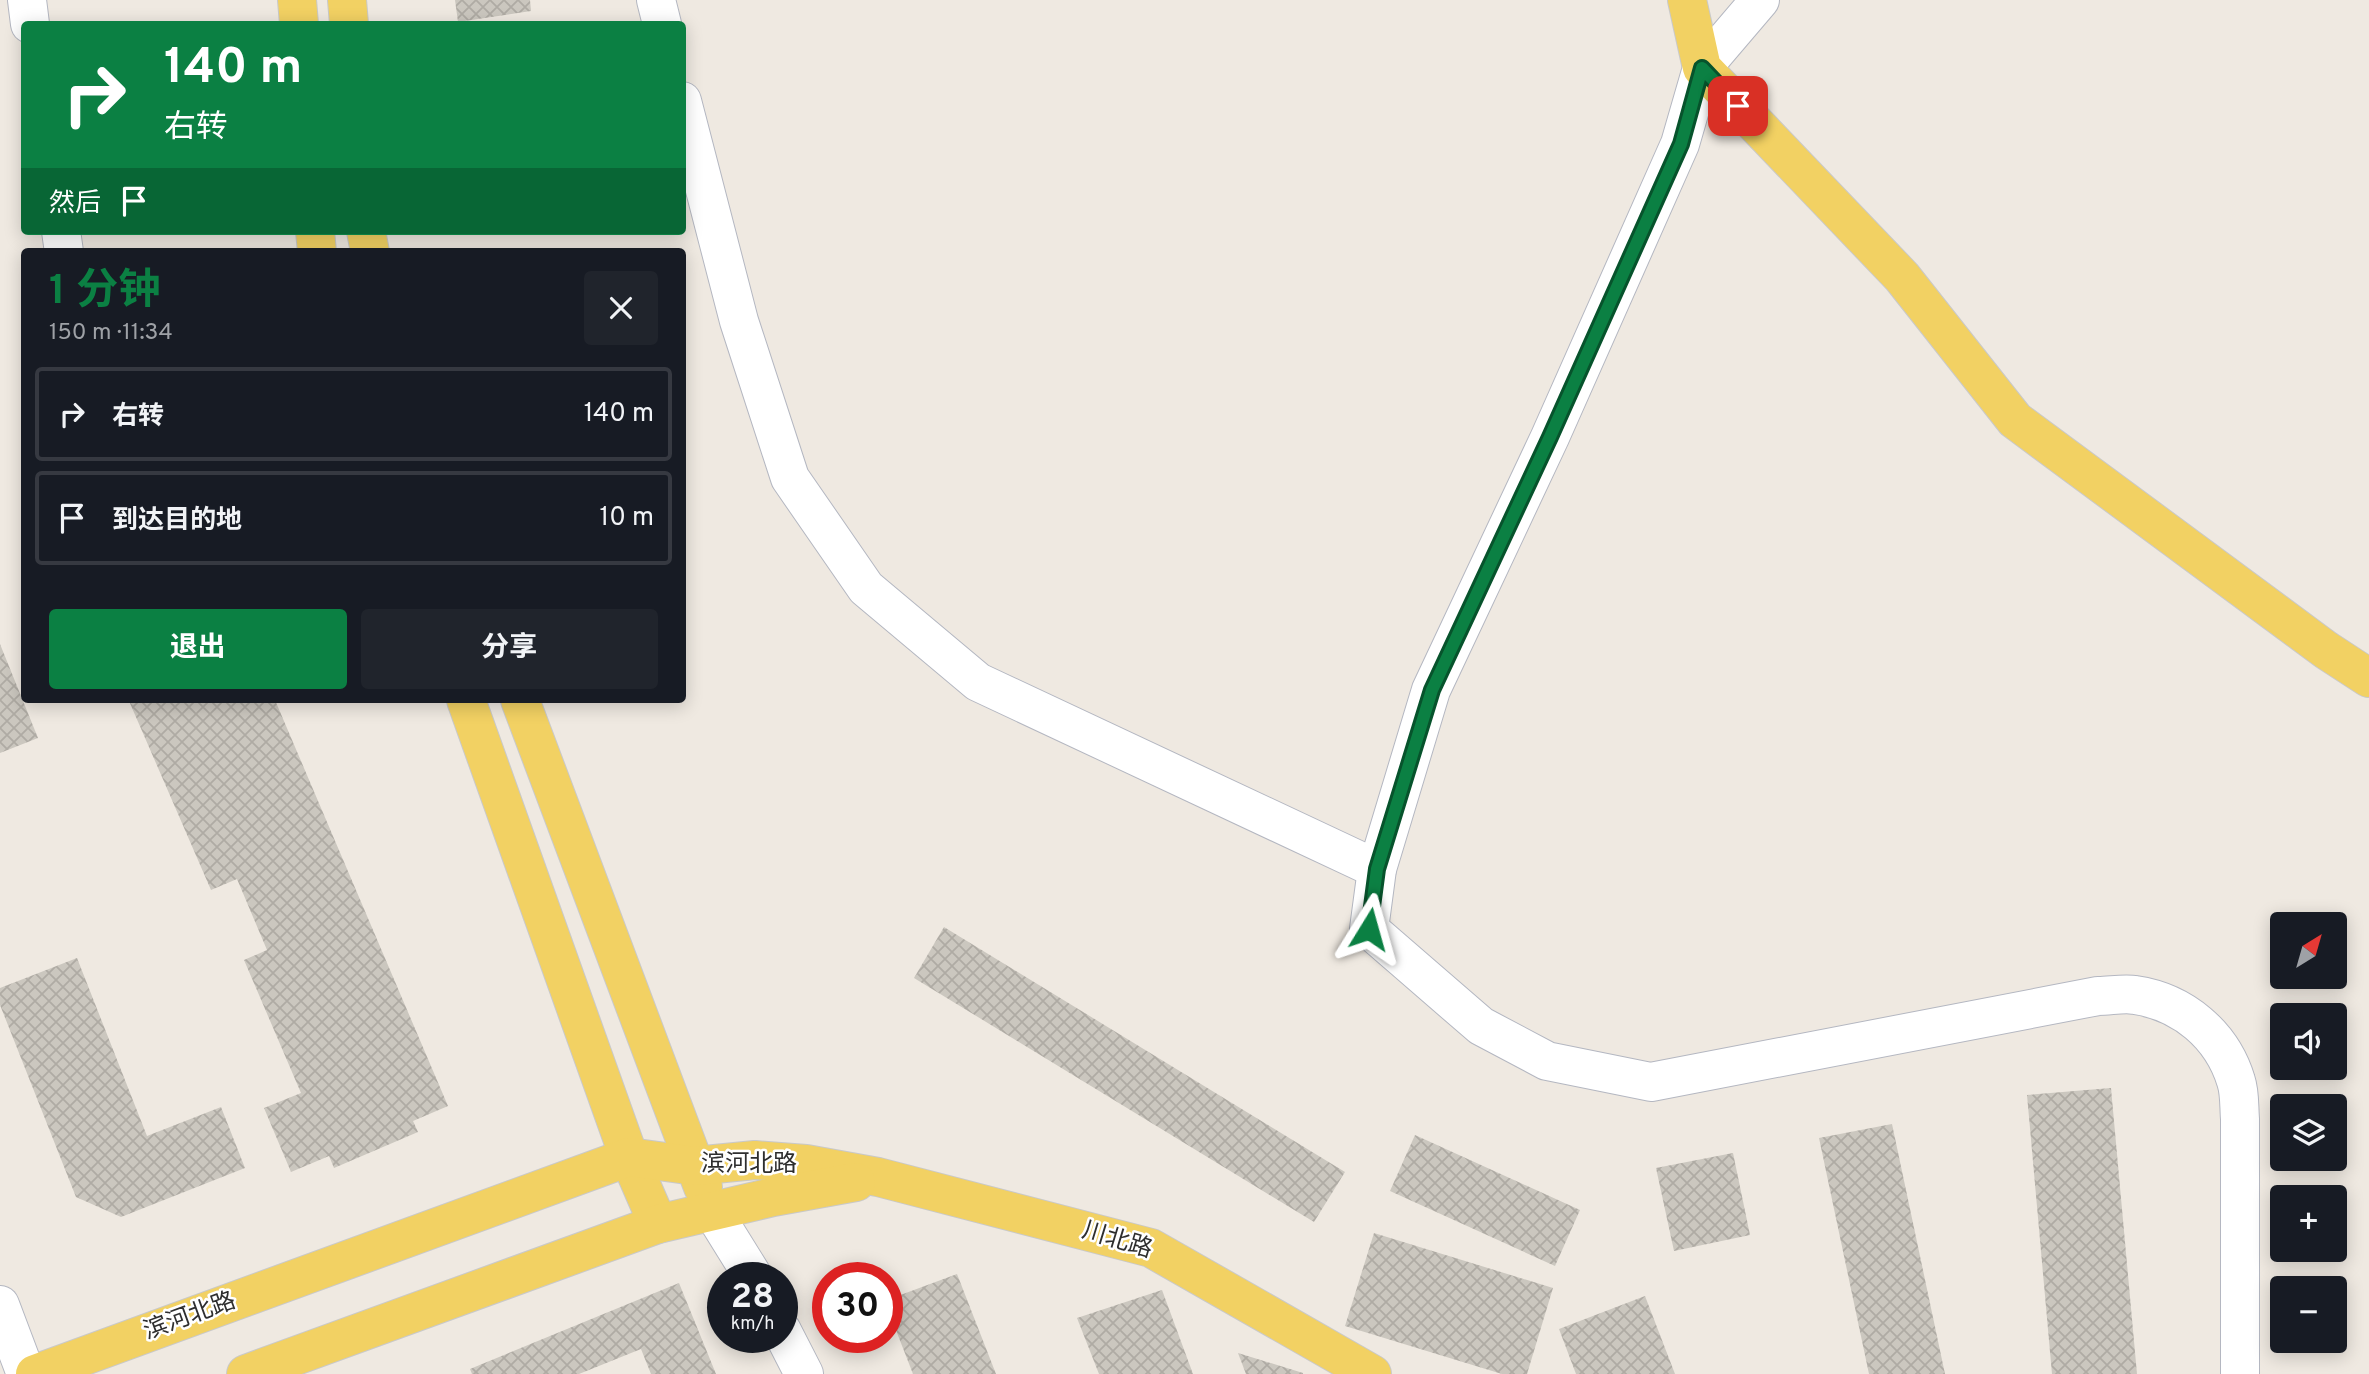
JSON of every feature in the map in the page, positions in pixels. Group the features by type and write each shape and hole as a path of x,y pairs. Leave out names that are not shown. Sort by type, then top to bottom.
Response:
{"main road":[{"path":"296,0 299,21"},
{"path":"347,0 349,21"},
{"path":"1687,0 1702,68 1902,277 2015,420 2326,650 2369,678"},
{"path":"467,703 629,1157 658,1224"},
{"path":"521,703 713,1212"},
{"name":"滨河北路","path":"35,1374 629,1157 695,1166 755,1160 806,1164 878,1177"},
{"name":"滨河北路","path":"246,1374 658,1224 773,1197 878,1177"},
{"name":"川北路","path":"878,1177 1151,1248 1372,1374"}],"street":[{"path":"27,0 30,21"},
{"path":"656,0 661,21"},
{"path":"1760,0 1702,68 1681,144 1556,424 1432,690 1377,869 1369,929 1481,1026 1547,1061 1651,1082 2098,996 2134,994 2168,1003 2199,1022 2223,1049 2237,1083 2240,1119 2241,1374"},
{"path":"686,116 739,321 790,478 866,588 978,682 1377,869"},
{"path":"713,1212 744,1262"},
{"path":"0,1305 26,1374"},
{"path":"793,1353 804,1374"}],"building":[{"path":"455,0 530,0 531,11 458,21"},
{"path":"0,644 21,696 21,703 24,703 38,738 0,753"},
{"path":"130,703 276,703 448,1106 413,1121 418,1132 334,1168 329,1156 291,1172 264,1108 301,1093 244,960 267,950 237,879 211,890"},
{"path":"944,927 1345,1172 1314,1222 914,978"},
{"path":"77,958 147,1136 221,1107 245,1168 121,1217 76,1197 0,1005 0,988"},
{"path":"2111,1088 2137,1374 2052,1374 2027,1095"},
{"path":"1892,1124 1945,1374 1869,1374 1819,1138"},
{"path":"1415,1135 1580,1210 1555,1266 1390,1191"},
{"path":"1733,1153 1750,1235 1674,1251 1656,1168"},
{"path":"1374,1233 1553,1288 1527,1374 1502,1374 1345,1326"},
{"path":"957,1274 996,1374 913,1374 903,1348 903,1294"},
{"path":"679,1283 716,1374 651,1374 641,1349 579,1374 472,1374 470,1369"},
{"path":"1162,1290 1193,1374 1099,1374 1077,1318"},
{"path":"1645,1296 1675,1374 1576,1374 1559,1329"},
{"path":"1238,1353 1303,1373 1303,1374 1246,1374"}],"route":[{"path":"1369,929 1377,869 1432,690 1550,437 1681,144 1702,68 1738,106"}]}
